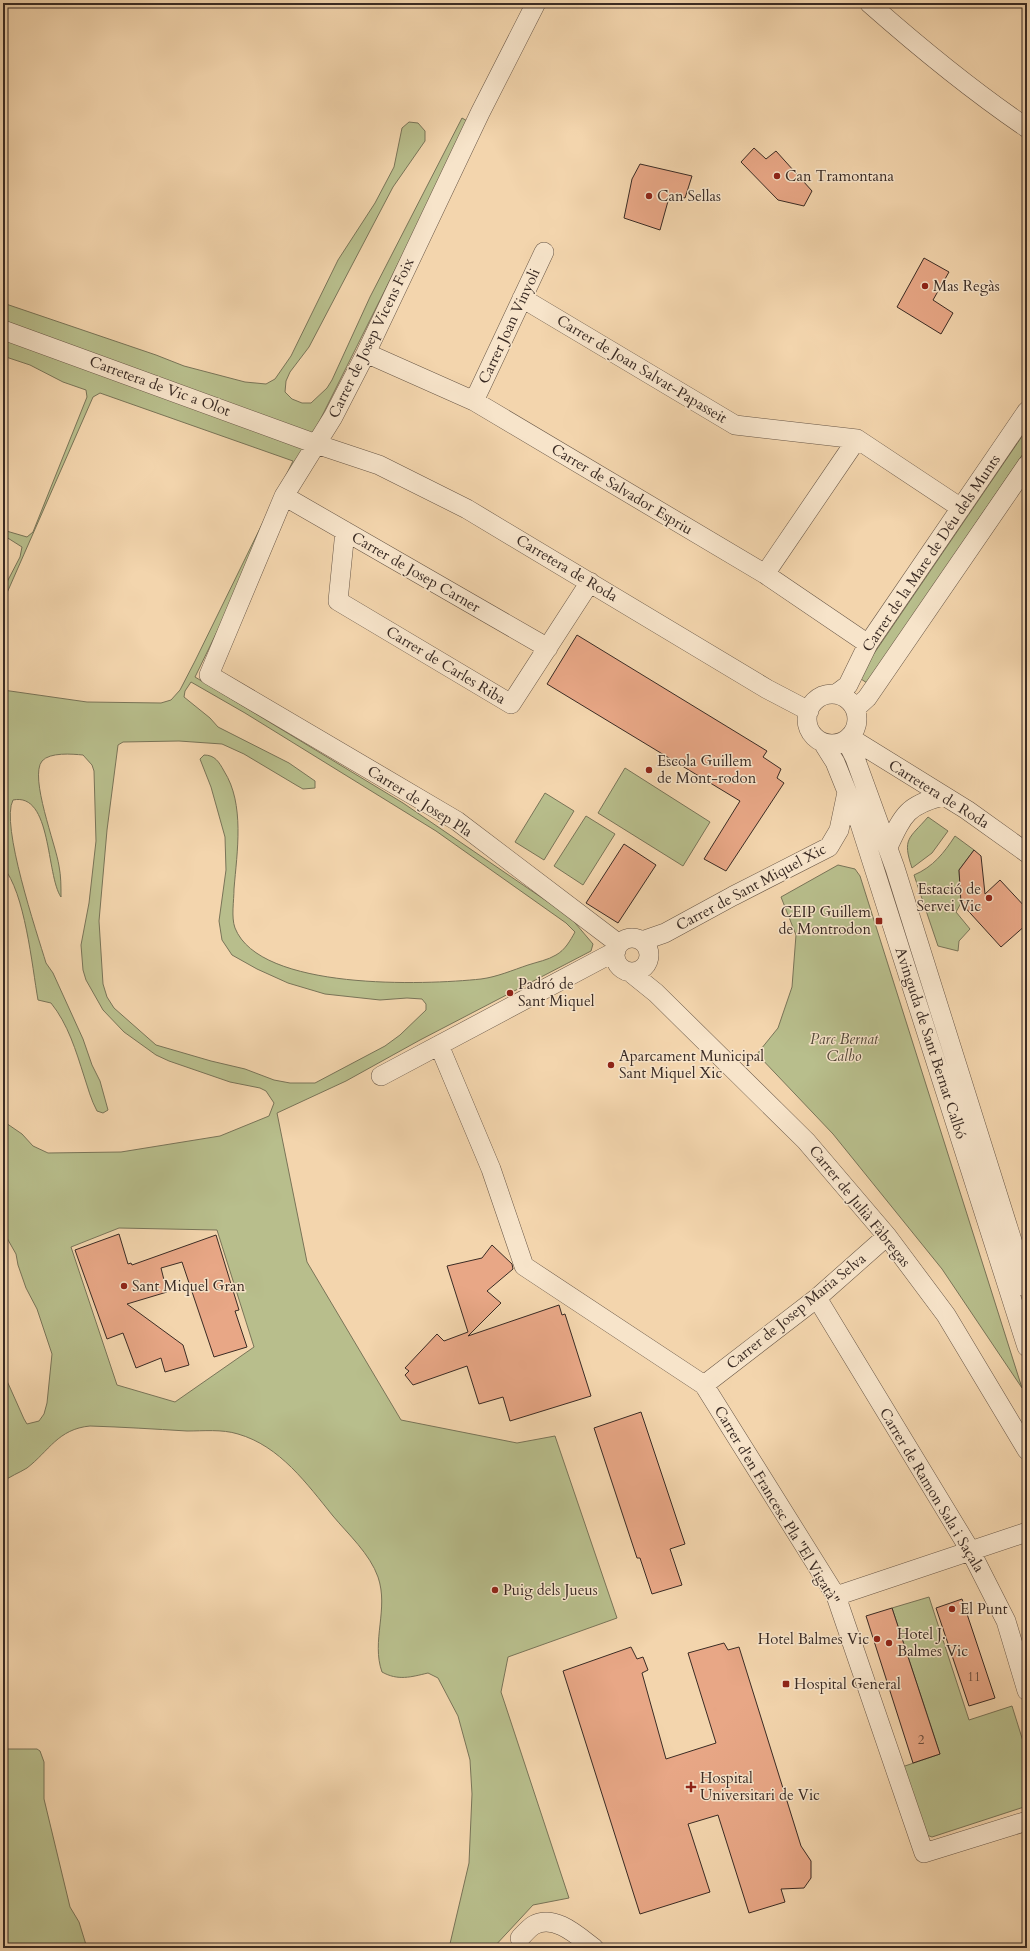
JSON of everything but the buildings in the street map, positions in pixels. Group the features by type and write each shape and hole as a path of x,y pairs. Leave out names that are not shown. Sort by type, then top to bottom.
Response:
{"street":[{"name":"Carrer de Josep Vicens Foix","path":"210,675 284,496 333,417 366,353 480,113 536,3"},
{"path":"869,3 906,36 977,94 1027,128"},
{"name":"Carrer Joan Vinyoli","path":"474,401 544,252"},
{"name":"Carrer de Joan Salvat-Papasseit","path":"522,298 735,425 857,439 961,508"},
{"name":"Carretera de Vic a Olot","path":"3,330 316,444"},
{"name":"Carrer de Salvador Espriu","path":"366,353 474,401 765,574 868,644"},
{"name":"Carrer de la Mare de Déu dels Munts","path":"836,694 848,685 868,644 1027,411"},
{"path":"765,574 857,439"},
{"name":"Carretera de Roda","path":"316,444 379,465 467,508 767,689 809,711"},
{"name":"Carrer de la Mare de Déu dels Munts","path":"855,709 866,698 1027,465"},
{"name":"Carrer de Josep Carner","path":"284,496 548,648"},
{"name":"Carrer de Carles Riba","path":"345,531 338,601 511,704 590,582"},
{"name":"Carrer de Josep Pla","path":"210,675 457,821 622,959"},
{"path":"828,694 836,694 846,698 855,709 857,718 856,725 848,739 834,744 823,743 815,738 809,730 807,720 809,711 812,704 820,697 828,694"},
{"name":"Carretera de Roda","path":"848,739 967,810 1027,853"},
{"name":"Avinguda de Sant Bernat Calbó","path":"848,739 888,847 1027,1288"},
{"name":"Avinguda de Sant Bernat Calbó","path":"823,743 835,762 880,883 1027,1348"},
{"name":"Carrer de Sant Miquel Xic","path":"645,950 665,933 829,847 839,830 847,792"},
{"path":"888,847 901,821 915,805 923,801 943,796"},
{"path":"622,959 630,938 645,950 656,993"},
{"path":"381,1076 586,968 622,959 642,968 645,950"},
{"name":"Carrer de Julià Fàbregas","path":"622,959 806,1141 887,1236 946,1315 1027,1450"},
{"path":"439,1045 491,1169 524,1266 704,1385"},
{"name":"Carrer de Josep Maria Selva","path":"704,1385 817,1298 887,1236"},
{"name":"Carrer de Ramon Sala i Saçala","path":"817,1298 970,1550 1006,1621 1027,1691"},
{"name":"Carrer d'en Francesc Pla \"El Vigatà\"","path":"704,1385 836,1596 924,1853 1027,1820"},
{"path":"836,1596 1027,1532"},
{"path":"520,1938 533,1926 542,1922 552,1923 569,1929 594,1948"}],"green space":[{"path":"462,118 469,122 318,424 195,677 403,803 570,917 593,944 591,951 420,1040 346,1081 277,1113 307,1262 401,1420 517,1443 555,1436 617,1618 508,1657 501,1692 569,1898 533,1905 493,1948 449,1948 469,1863 472,1794 470,1760 458,1716 438,1678 428,1673 410,1677 394,1677 382,1672 378,1649 382,1601 378,1577 370,1560 364,1552 292,1468 267,1447 232,1432 90,1426 70,1431 62,1436 27,1468 3,1482 3,1372 27,1424 39,1421 44,1414 47,1403 52,1354 37,1309 26,1288 16,1254 3,1231 3,1121 22,1134 33,1146 48,1153 121,1152 220,1136 269,1116 274,1103 266,1091 260,1088 230,1082 156,1055 124,1032 103,1010 86,980 83,970 81,945 89,903 96,841 94,771 92,765 83,755 61,754 50,756 42,761 39,769 39,781 44,812 59,866 61,877 61,897 56,886 46,837 41,821 35,809 26,801 13,800 10,813 11,831 21,879 46,963 53,973 100,1081 108,1110 103,1113 97,1111 75,1047 67,1029 51,1003 38,1000 22,911 11,878 3,867 3,690 87,702 161,703 171,700 180,690 195,661 293,461 100,393 93,397 3,602 3,583 7,582 20,557 22,547 3,535 3,530 27,537 33,532 87,397 86,390 63,382 30,365 3,356 3,303 184,366 245,382 266,384 275,379 291,356 338,260 375,203 394,167 402,128 409,122 418,123 425,131 425,141 393,187 309,347 290,372 286,381 285,392 292,399 302,403 311,403 327,388 370,297","holes":["191,682 245,713 436,831 566,923 575,932 565,948 553,957 546,960 493,977 455,981 385,982 346,979 309,973 276,963 250,949 235,928 233,909 238,844 235,798 231,784 218,762 211,756 204,755 200,759 211,787 225,837 226,870 219,921 222,940 232,955 257,969 288,983 325,994 380,1000 407,998 422,999 426,1004 426,1010 400,1035 385,1046 315,1083 290,1083 274,1080 245,1069 156,1045 114,1008 107,997 103,984 99,921 107,830 118,745 123,742 179,741 222,744 244,754 303,789 315,788 315,781 289,763 218,727 210,718 184,697 185,691","119,1228 217,1230 254,1347 175,1402 117,1385 71,1247"]},
{"path":"1027,429 1027,448 867,683 858,677"},
{"path":"625,768 710,822 683,866 598,813"},
{"path":"545,793 574,811 544,860 515,842"},
{"path":"586,816 615,834 583,885 554,866"},
{"path":"928,817 948,831 932,853 912,868 908,850 909,840"},
{"path":"955,836 974,850 959,870 961,903 956,912 970,929 959,941 958,951 938,946 914,875 927,868 938,859"},
{"name":"Parc Bernat Calbo","path":"838,865 855,869 860,876 1022,1388 942,1269 833,1134 757,1054 778,1028 792,987 796,935 781,897"},
{"path":"929,1597 969,1720 1012,1706 1027,1754 1027,1806 932,1837 924,1834 902,1767 940,1754 892,1608"},
{"path":"3,1749 37,1749 40,1751 44,1762 44,1799 70,1907 79,1922 87,1948 3,1948"}],"place":[{"name":"Can Tramontana","path":"777,176"},
{"name":"Can Sellas","path":"649,196"},
{"name":"Mas Regàs","path":"925,286"},
{"name":"Escola Guillem de Mont-rodon","path":"649,770"},
{"name":"Estació de Servei Vic","path":"989,898"},
{"name":"CEIP Guillem de Montrodon","path":"879,921"},
{"name":"Padró de Sant Miquel","path":"510,993"},
{"name":"Aparcament Municipal Sant Miquel Xic","path":"611,1065"},
{"name":"Sant Miquel Gran","path":"124,1286"},
{"name":"Puig dels Jueus","path":"495,1590"},
{"name":"El Punt","path":"952,1609"},
{"name":"Hotel Balmes Vic","path":"877,1639"},
{"name":"Hotel J. Balmes Vic","path":"889,1643"},
{"name":"Hospital General","path":"786,1684"},
{"name":"Hospital Universitari de Vic","path":"691,1787"}]}
